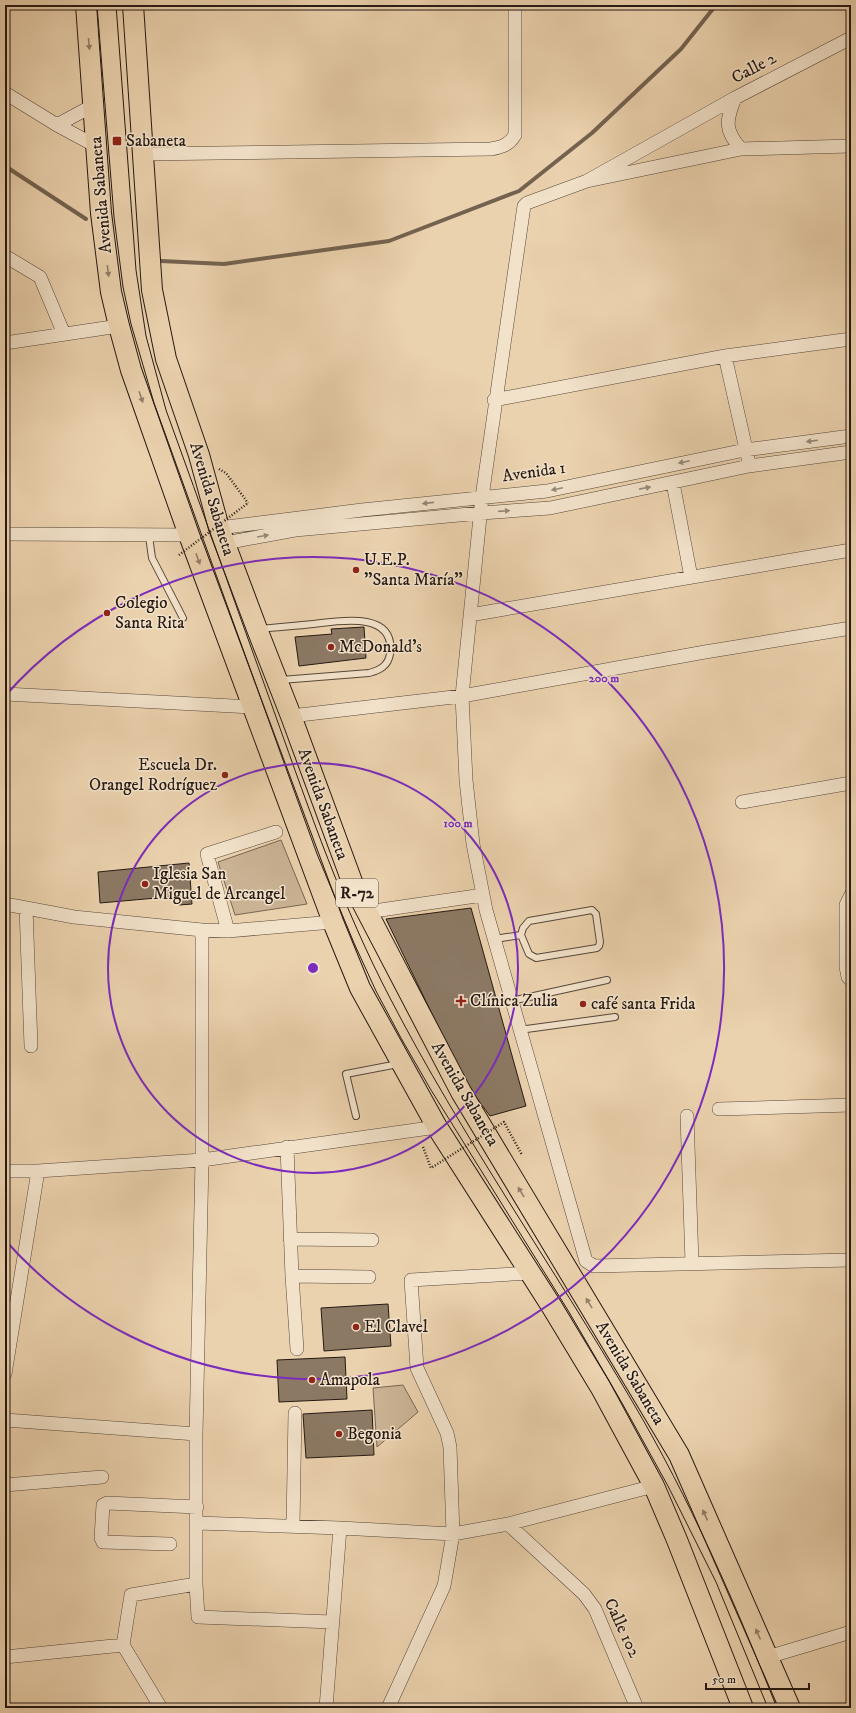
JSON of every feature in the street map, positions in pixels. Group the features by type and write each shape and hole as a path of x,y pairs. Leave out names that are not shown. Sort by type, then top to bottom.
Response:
{"main road":[{"name":"Avenida Sabaneta","path":"86,5 101,214 111,292 119,326 131,370 189,535 333,922 360,988 437,1127 601,1388 654,1486 677,1540 743,1708"},
{"name":"Avenida Sabaneta","path":"133,5 152,290 166,359 199,455 222,535 354,887 461,1092 679,1455 790,1708"}],"street":[{"path":"143,154 476,149 501,147 510,143 515,135 514,5"},
{"name":"Calle 2","path":"741,148 732,138 728,125 728,112 735,98 851,38"},
{"path":"5,93 56,125 96,146"},
{"path":"587,181 735,98"},
{"path":"56,125 94,105"},
{"path":"851,146 741,148 587,181 527,203 524,206 494,400 482,497 462,696 466,780 474,844 483,895 519,1030 586,1262 594,1266 851,1260"},
{"path":"5,256 40,278 64,334"},
{"path":"5,343 119,326"},
{"path":"494,400 725,356 851,339"},
{"path":"725,356 749,466"},
{"name":"Avenida 1","path":"222,535 482,497 547,491 746,450 851,436"},
{"path":"222,535 550,508 749,466 851,452"},
{"path":"617,476 622,493"},
{"path":"673,483 691,577"},
{"path":"5,534 149,536 189,535"},
{"path":"470,615 851,550"},
{"path":"291,716 462,696 705,652 851,628"},
{"path":"5,694 252,707"},
{"path":"742,802 851,783"},
{"path":"228,931 207,854 276,832"},
{"path":"367,912 483,895"},
{"path":"851,895 846,905 846,967 848,977 851,980"},
{"path":"5,904 74,916 202,930 228,931 333,922"},
{"path":"26,908 31,1046"},
{"path":"202,930 202,1160 196,1434 196,1584 198,1617 332,1622"},
{"path":"718,1109 848,1107 851,1105"},
{"path":"687,1116 692,1263"},
{"path":"5,1171 38,1171 202,1160 437,1127"},
{"path":"287,1147 290,1239 297,1349"},
{"path":"5,1374 38,1171"},
{"path":"290,1239 372,1240"},
{"path":"388,1708 444,1586 454,1534 450,1447 447,1433 417,1368 411,1280 530,1273"},
{"path":"292,1276 369,1277"},
{"path":"293,1526 295,1413"},
{"path":"5,1420 196,1434"},
{"path":"5,1485 102,1477"},
{"path":"197,1523 454,1534 508,1524 654,1486"},
{"path":"170,1544 103,1542 101,1538 103,1505 107,1503 197,1507"},
{"name":"Calle 102","path":"508,1524 584,1594 595,1609 637,1708"},
{"path":"326,1708 340,1528"},
{"path":"161,1708 123,1645 131,1595 196,1584"},
{"path":"768,1657 851,1632"},
{"path":"5,1657 123,1645"}],"lane":[{"path":"149,536 152,558 183,618"},
{"path":"257,629 357,619 379,626 386,633 390,642 390,653 387,664 380,670 369,673 276,680"},
{"path":"592,910 596,914 600,942 599,946 596,948 536,958 529,954 521,935 523,928 529,921 592,910"},
{"path":"494,939 521,935"},
{"path":"511,1001 608,980"},
{"path":"519,1030 615,1016"},
{"path":"356,1116 346,1074 402,1064"}],"path":[{"path":"179,555 248,503 226,473"},
{"path":"423,1147 431,1168 504,1122 522,1155"}],"shaded area":[{"path":"281,840 307,904 235,915 218,862"},
{"path":"403,1385 418,1412 377,1447 373,1388"}],"building":[{"name":"McDonald's","path":"364,627 366,658 299,666 295,637 332,634 331,629"},
{"name":"Iglesia San Miguel de Arcangel","path":"189,863 192,904 179,905 179,896 100,903 98,872"},
{"name":"Clínica Zulia","path":"471,908 526,1106 490,1116 465,1082 386,919"},
{"name":"El Clavel","path":"388,1304 391,1346 324,1351 321,1308"},
{"name":"Amapola","path":"345,1357 347,1399 279,1402 277,1360"},
{"name":"Begonia","path":"372,1410 374,1455 306,1458 303,1414"}],"waterway":[{"path":"161,261 224,264 389,241 519,191 592,133 681,49 716,5"},
{"path":"5,166 86,219"}],"tram line":[{"path":"97,5 114,217 123,287 131,324 154,403 317,854 354,943 376,991 401,1038 431,1090 569,1312 668,1486 716,1582 768,1708"},
{"path":"116,5 136,270 146,336 166,410 328,859 342,895 373,964 418,1050 477,1151 602,1351 653,1438 692,1514 728,1591 777,1708"}],"place":[{"name":"Sabaneta","path":"117,141"},
{"name":"U.E.P. \"Santa María\"","path":"356,570"},
{"name":"Colegio Santa Rita","path":"107,613"},
{"name":"McDonald's","path":"331,647"},
{"name":"Escuela Dr. Orangel Rodríguez","path":"225,775"},
{"name":"Iglesia San Miguel de Arcangel","path":"145,884"},
{"name":"Clínica Zulia","path":"461,1001"},
{"name":"café santa Frida","path":"583,1004"},
{"name":"El Clavel","path":"356,1327"},
{"name":"Amapola","path":"312,1380"},
{"name":"Begonia","path":"339,1434"}]}
